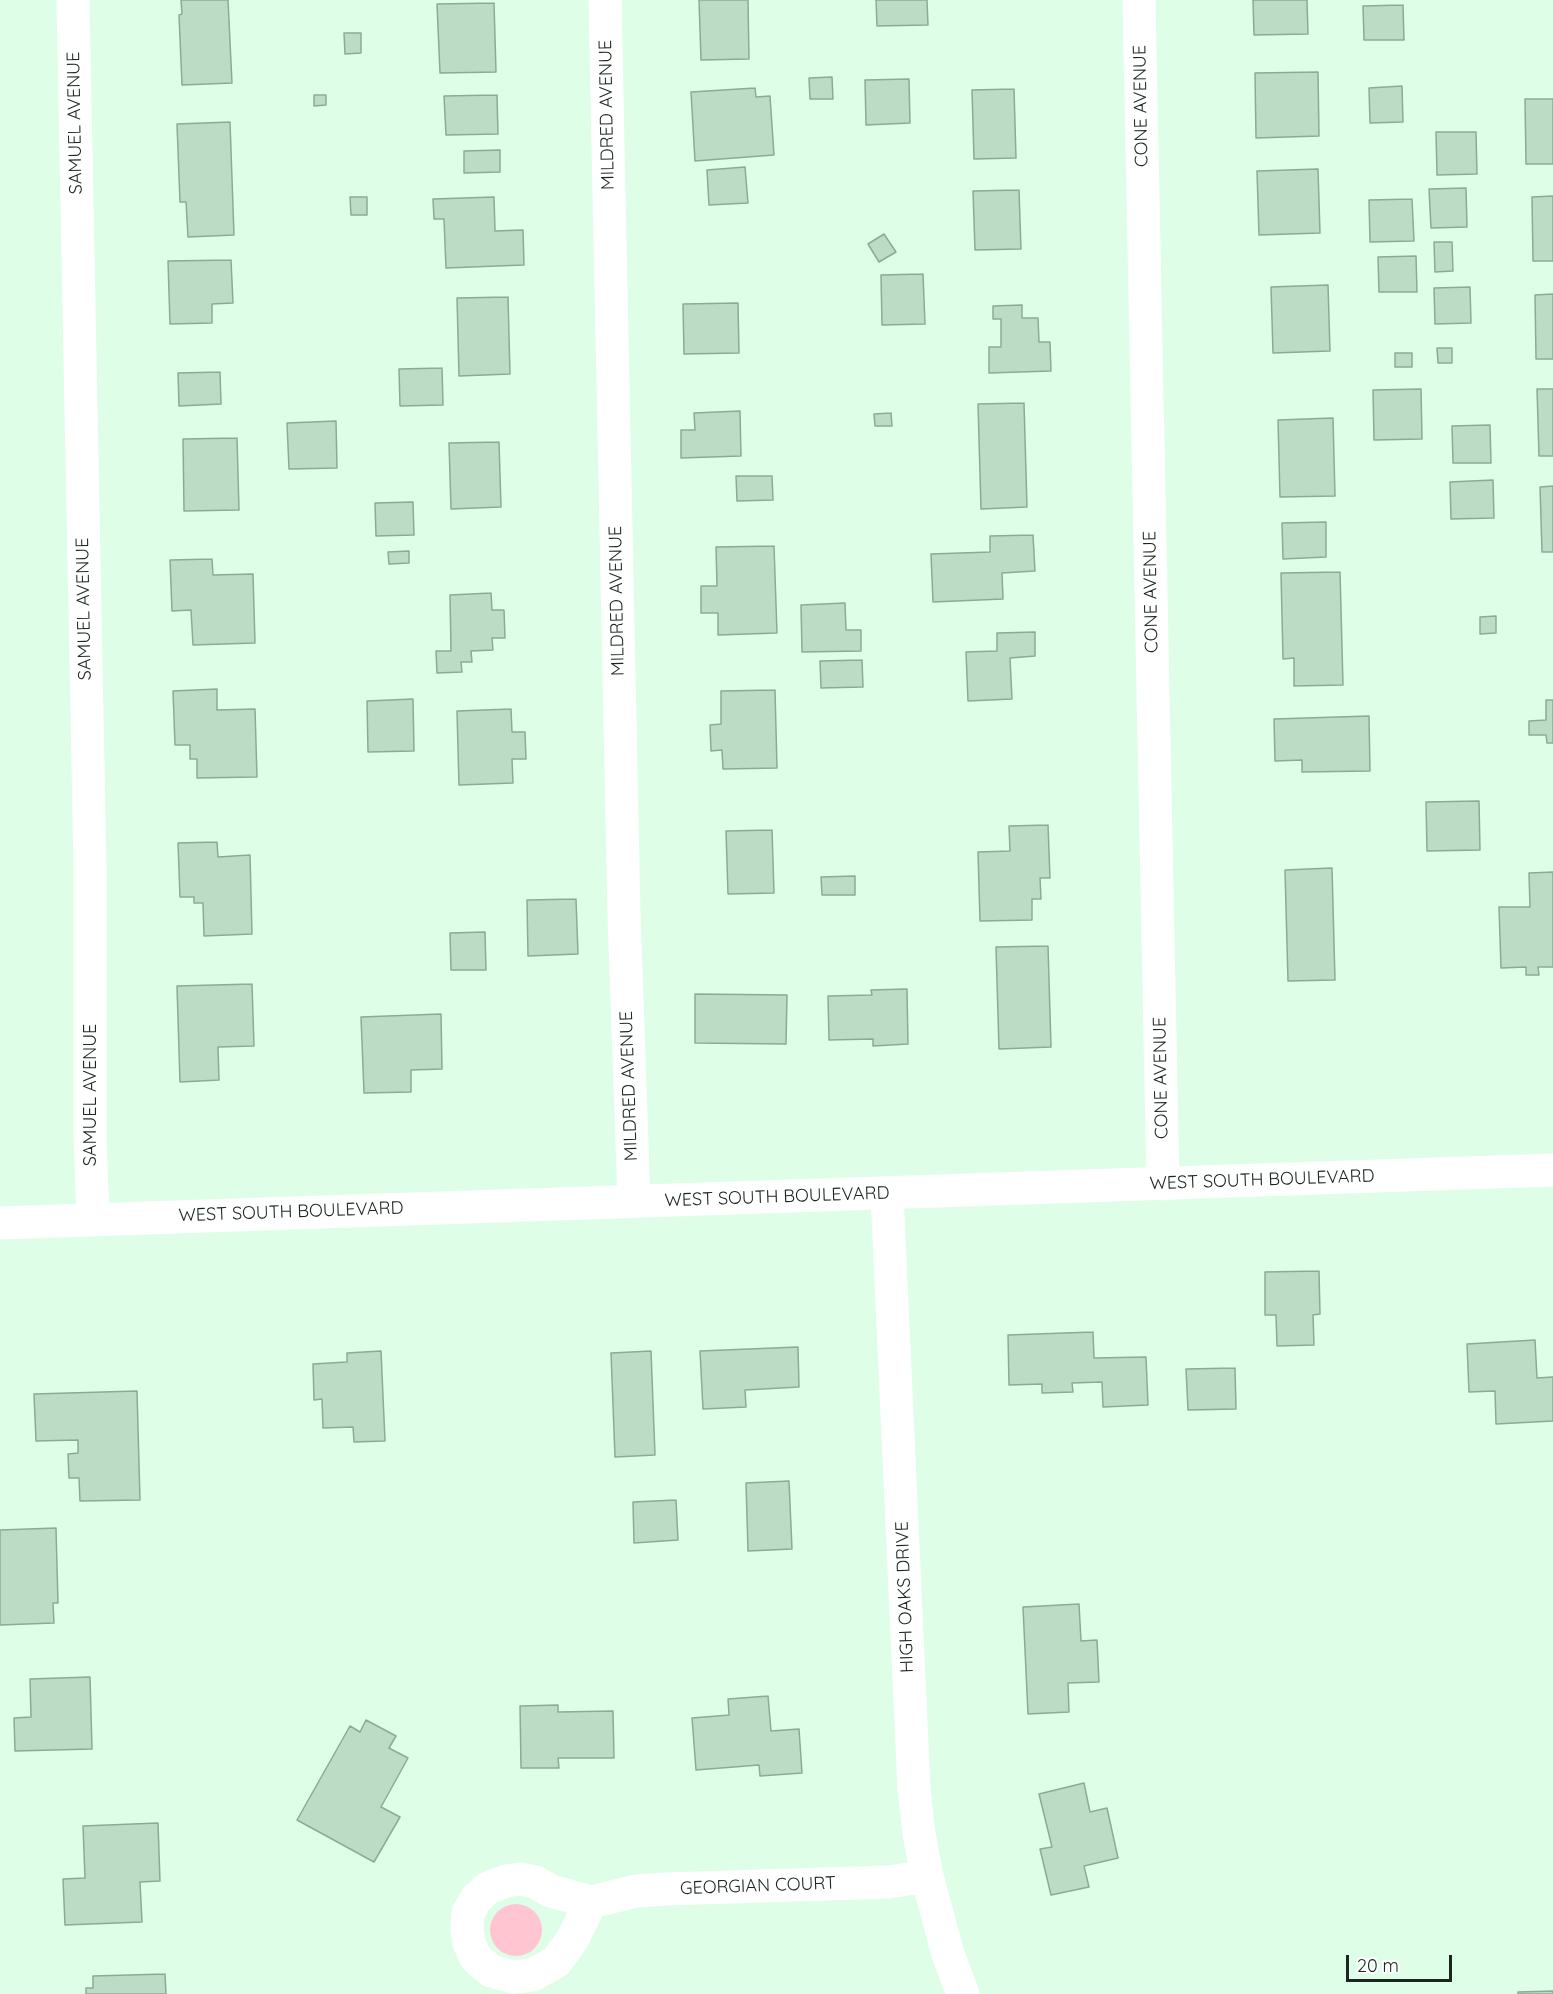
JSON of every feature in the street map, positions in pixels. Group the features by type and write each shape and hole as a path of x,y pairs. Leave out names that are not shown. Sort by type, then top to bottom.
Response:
{"street":[{"name":"SAMUEL AVENUE","path":"73,0 90,855 90,1136 93,1218"},
{"name":"MILDRED AVENUE","path":"604,0 624,914 634,1201"},
{"name":"CONE AVENUE","path":"1139,0 1163,1184"},
{"name":"WEST SOUTH BOULEVARD","path":"0,1223 93,1218 1553,1170"},
{"name":"HIGH OAKS DRIVE","path":"887,1193 910,1735 918,1823 927,1876 948,1954 963,1994"},
{"name":"GEORGIAN COURT","path":"591,1902 636,1891 889,1882 927,1876"}],"shaded area":[{"path":"511,1904 521,1904 530,1908 538,1916 542,1930 538,1944 530,1952 521,1956 511,1956 502,1952 494,1944 490,1935 490,1925 494,1916 502,1908"}],"building":[{"path":"181,0 228,0 232,83 182,85 179,15 182,14"},
{"path":"699,0 748,0 749,59 701,60"},
{"path":"876,0 927,0 928,25 877,26"},
{"path":"1253,0 1307,0 1308,34 1254,35"},
{"path":"494,3 496,72 440,73 437,4"},
{"path":"1403,5 1404,40 1364,40 1363,6"},
{"path":"344,33 361,33 361,53 345,54"},
{"path":"1318,72 1319,136 1256,138 1255,73"},
{"path":"832,77 833,99 810,99 809,78"},
{"path":"909,79 910,123 866,125 865,80"},
{"path":"1402,86 1403,122 1370,123 1369,88"},
{"path":"755,88 756,97 770,96 774,155 695,161 691,92"},
{"path":"1014,89 1016,158 974,159 972,90"},
{"path":"314,95 326,95 326,105 314,106"},
{"path":"497,95 498,134 446,135 444,96"},
{"path":"1525,99 1553,99 1553,164 1526,164"},
{"path":"230,122 234,235 188,237 186,202 180,202 177,124"},
{"path":"1436,132 1476,132 1477,174 1437,175"},
{"path":"500,150 500,172 464,173 464,151"},
{"path":"745,167 748,203 709,205 707,170"},
{"path":"1318,169 1320,233 1259,235 1257,171"},
{"path":"1466,188 1467,227 1431,228 1429,189"},
{"path":"1019,190 1021,249 975,250 973,191"},
{"path":"1553,196 1553,261 1533,261 1532,197"},
{"path":"350,197 367,197 367,215 351,215"},
{"path":"494,197 495,231 523,230 524,265 446,268 444,219 434,219 433,199"},
{"path":"1412,199 1414,241 1370,242 1369,200"},
{"path":"884,234 896,252 879,262 868,244"},
{"path":"1434,242 1452,242 1453,271 1435,272"},
{"path":"1416,256 1417,292 1379,292 1378,257"},
{"path":"231,260 233,303 212,304 212,323 170,324 168,261"},
{"path":"923,274 925,324 882,325 881,275"},
{"path":"1328,285 1330,351 1273,353 1271,287"},
{"path":"1470,287 1471,323 1435,324 1434,288"},
{"path":"1553,294 1553,359 1536,359 1535,295"},
{"path":"508,297 510,374 459,376 457,298"},
{"path":"738,303 739,353 684,354 683,304"},
{"path":"1022,305 1022,318 1038,318 1039,342 1050,342 1051,371 989,373 989,347 1001,347 1001,319 993,319 993,306"},
{"path":"1437,348 1452,348 1452,363 1438,363"},
{"path":"1395,353 1412,353 1412,367 1395,367"},
{"path":"442,368 443,405 400,406 399,369"},
{"path":"220,372 221,404 179,406 178,373"},
{"path":"1421,389 1422,439 1374,440 1373,390"},
{"path":"1537,389 1553,389 1553,456 1539,456"},
{"path":"1024,403 1027,507 981,509 978,404"},
{"path":"740,411 741,456 681,458 681,430 695,430 694,413"},
{"path":"891,413 892,426 875,426 874,414"},
{"path":"1333,418 1335,496 1280,497 1278,420"},
{"path":"336,421 337,468 289,469 287,423"},
{"path":"1490,425 1491,463 1453,463 1452,426"},
{"path":"237,438 239,510 184,511 183,439"},
{"path":"499,442 501,507 451,509 449,443"},
{"path":"736,476 772,476 773,500 737,501"},
{"path":"1493,480 1494,518 1451,519 1450,482"},
{"path":"1553,486 1553,552 1542,552 1540,487"},
{"path":"413,502 414,535 376,536 375,503"},
{"path":"1326,522 1326,557 1283,559 1282,523"},
{"path":"1033,535 1035,571 1002,573 1003,599 933,602 931,554 990,552 990,536"},
{"path":"774,546 777,633 718,635 718,613 701,613 701,586 717,586 716,547"},
{"path":"409,551 409,563 389,564 388,552"},
{"path":"212,559 213,575 253,574 255,643 193,645 191,610 172,611 170,560"},
{"path":"1340,572 1343,685 1294,686 1294,658 1283,659 1281,573"},
{"path":"491,593 492,610 504,610 505,638 492,638 493,650 471,651 472,662 461,662 462,672 437,673 436,651 451,651 450,595"},
{"path":"845,603 846,630 861,630 861,651 802,652 801,605"},
{"path":"1496,616 1496,633 1480,634 1480,617"},
{"path":"1035,632 1035,656 1010,658 1012,699 968,701 966,652 997,651 997,633"},
{"path":"862,660 863,687 821,688 820,661"},
{"path":"217,689 217,710 255,709 257,777 197,778 197,759 190,759 190,745 175,745 173,691"},
{"path":"775,690 777,768 723,769 722,750 711,751 710,725 721,724 721,691"},
{"path":"413,699 414,751 368,752 367,701"},
{"path":"1546,700 1553,700 1553,743 1547,743 1546,735 1529,735 1529,721 1546,720"},
{"path":"511,709 512,732 525,732 526,759 512,759 513,783 459,785 457,711"},
{"path":"1369,716 1370,771 1302,772 1302,760 1275,761 1274,719"},
{"path":"1479,801 1480,850 1427,851 1426,802"},
{"path":"1048,825 1050,878 1040,878 1041,899 1032,899 1032,920 980,921 978,852 1010,851 1009,826"},
{"path":"772,830 774,893 728,894 726,831"},
{"path":"217,842 218,857 250,855 252,934 204,936 203,903 194,903 194,897 180,897 178,843"},
{"path":"1332,868 1335,980 1288,981 1285,870"},
{"path":"1553,872 1553,967 1538,967 1539,975 1526,975 1526,967 1501,968 1499,907 1530,907 1529,873"},
{"path":"855,876 855,895 822,895 821,877"},
{"path":"576,899 578,954 528,956 527,900"},
{"path":"485,932 486,970 451,970 450,933"},
{"path":"1048,946 1051,1047 999,1049 996,947"},
{"path":"252,984 254,1046 218,1047 219,1080 180,1082 177,986"},
{"path":"907,989 908,1044 873,1046 873,1039 829,1040 828,996 872,995 871,990"},
{"path":"695,994 787,995 786,1044 695,1043"},
{"path":"441,1014 442,1069 411,1070 411,1092 364,1093 361,1017"},
{"path":"1319,1271 1320,1314 1313,1315 1314,1345 1277,1346 1276,1315 1265,1315 1265,1272"},
{"path":"1093,1332 1094,1358 1146,1357 1148,1405 1103,1407 1102,1382 1072,1383 1073,1392 1042,1393 1042,1384 1009,1385 1008,1335"},
{"path":"1535,1340 1537,1378 1553,1377 1553,1421 1496,1424 1495,1391 1469,1392 1467,1344"},
{"path":"798,1347 799,1387 745,1390 746,1407 703,1409 700,1351"},
{"path":"381,1351 385,1441 354,1442 353,1427 323,1428 322,1399 314,1400 313,1364 347,1362 347,1353"},
{"path":"651,1351 655,1455 615,1457 611,1353"},
{"path":"1235,1368 1236,1409 1188,1410 1186,1369"},
{"path":"137,1391 140,1500 80,1501 79,1478 69,1478 68,1454 78,1453 78,1440 36,1441 34,1394"},
{"path":"789,1481 792,1549 748,1551 746,1483"},
{"path":"676,1500 678,1540 634,1543 633,1502"},
{"path":"56,1528 58,1603 53,1603 54,1623 0,1625 0,1530"},
{"path":"1079,1604 1081,1641 1097,1640 1099,1682 1068,1683 1069,1712 1028,1714 1023,1607"},
{"path":"90,1677 92,1749 15,1751 14,1718 31,1717 30,1679"},
{"path":"768,1696 771,1731 799,1729 802,1773 760,1776 759,1765 696,1770 692,1718 729,1715 728,1699"},
{"path":"558,1705 558,1712 613,1711 614,1758 558,1758 559,1768 521,1768 520,1706"},
{"path":"366,1720 396,1736 389,1748 408,1758 381,1807 400,1817 374,1862 297,1820 350,1726 360,1732"},
{"path":"1084,1783 1090,1812 1107,1808 1118,1858 1084,1866 1089,1887 1051,1895 1040,1849 1052,1847 1039,1794"},
{"path":"158,1823 160,1881 140,1882 142,1922 65,1925 63,1879 85,1878 83,1826"},
{"path":"165,1974 166,1994 86,1994 86,1988 93,1988 93,1976"},
{"path":"1553,1991 1553,1994 1518,1994 1518,1992"}]}
